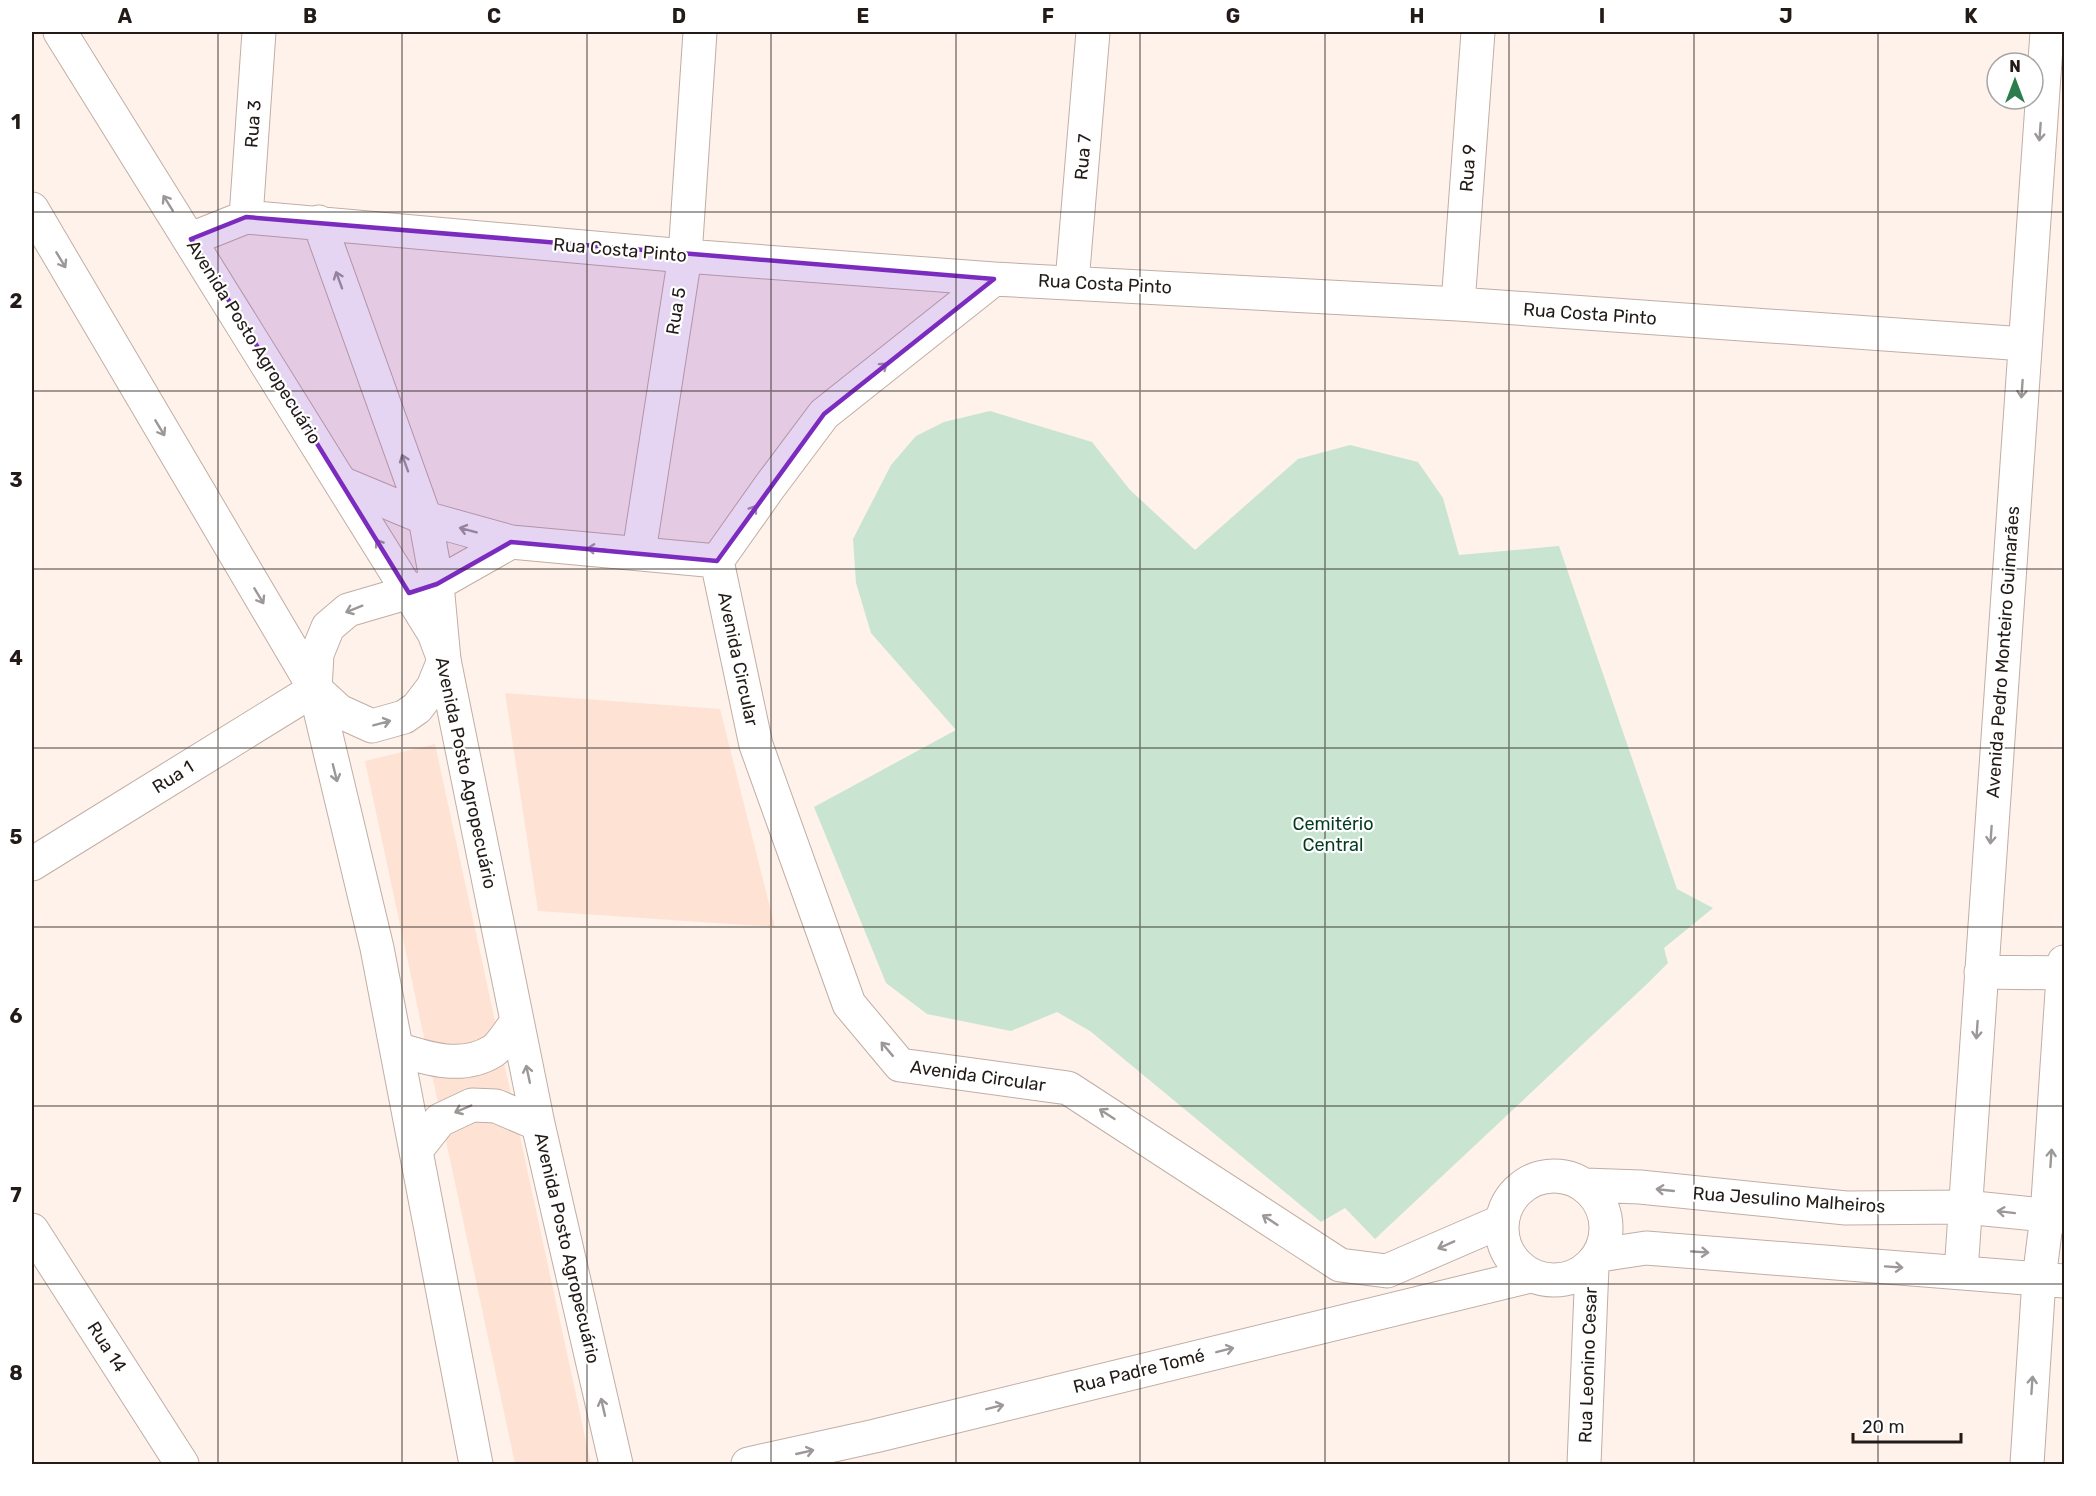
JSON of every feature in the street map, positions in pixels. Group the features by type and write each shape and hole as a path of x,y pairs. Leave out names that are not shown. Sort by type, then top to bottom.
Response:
{"street":[{"name":"Avenida Posto Agropecuário","path":"60,32 341,483 423,588 434,633 444,660 538,1124 616,1464"},
{"name":"Rua 3","path":"246,217 259,32"},
{"name":"Rua 5","path":"639,552 685,256 700,32"},
{"name":"Rua 7","path":"1072,282 1093,32"},
{"name":"Rua 9","path":"1458,304 1478,32"},
{"name":"Avenida Pedro Monteiro Guimarães","path":"1961,1272 2047,32"},
{"path":"32,209 315,689 339,711 372,726 404,717 417,708 433,687 444,660"},
{"name":"Rua Costa Pinto","path":"191,239 246,217 685,256 994,279 1458,304 2025,344"},
{"path":"319,222 425,518 423,588"},
{"path":"341,483 425,518 511,542 717,561 824,414 994,279"},
{"path":"476,1464 377,948 315,689 317,654 328,627 348,610 423,588 511,542"},
{"name":"Avenida Circular","path":"717,561 756,745 849,1004 900,1065 1068,1088 1340,1265 1387,1271 1500,1222"},
{"name":"Rua 1","path":"32,864 315,689"},
{"path":"1981,972 2064,968 2052,1280 2027,1464"},
{"path":"397,1049 431,1060 466,1062 494,1050 517,1022"},
{"path":"417,1149 440,1119 472,1105 496,1106 538,1124"},
{"path":"1596,1260 1607,1230 1602,1204 1585,1185 1559,1175 1532,1179 1510,1196 1500,1222 1506,1253 1530,1276 1562,1281 1596,1260 1646,1248 2052,1280"},
{"name":"Rua Jesulino Malheiros","path":"1585,1185 1640,1187 1846,1208 1965,1207 2056,1217"},
{"name":"Rua 14","path":"32,1230 182,1464"},
{"name":"Rua Leonino Cesar","path":"1584,1464 1596,1260"},
{"name":"Rua Padre Tomé","path":"748,1464 875,1436 1530,1276"}],"highlighted area":[{"path":"246,217 994,279 824,414 717,561 511,542 437,584 409,593 191,239"}],"shaded area":[{"path":"505,693 720,709 775,927 538,911"},
{"path":"435,744 591,1464 515,1464 365,761"}],"green space":[{"name":"Cemitério Central","path":"990,411 1092,442 1130,490 1195,550 1298,459 1350,445 1418,462 1443,498 1459,555 1559,546 1677,889 1713,908 1664,948 1668,963 1648,983 1375,1239 1345,1208 1321,1222 1090,1031 1057,1012 1011,1031 927,1014 886,983 814,807 956,730 871,633 856,583 853,539 891,465 916,436 944,422"}]}
